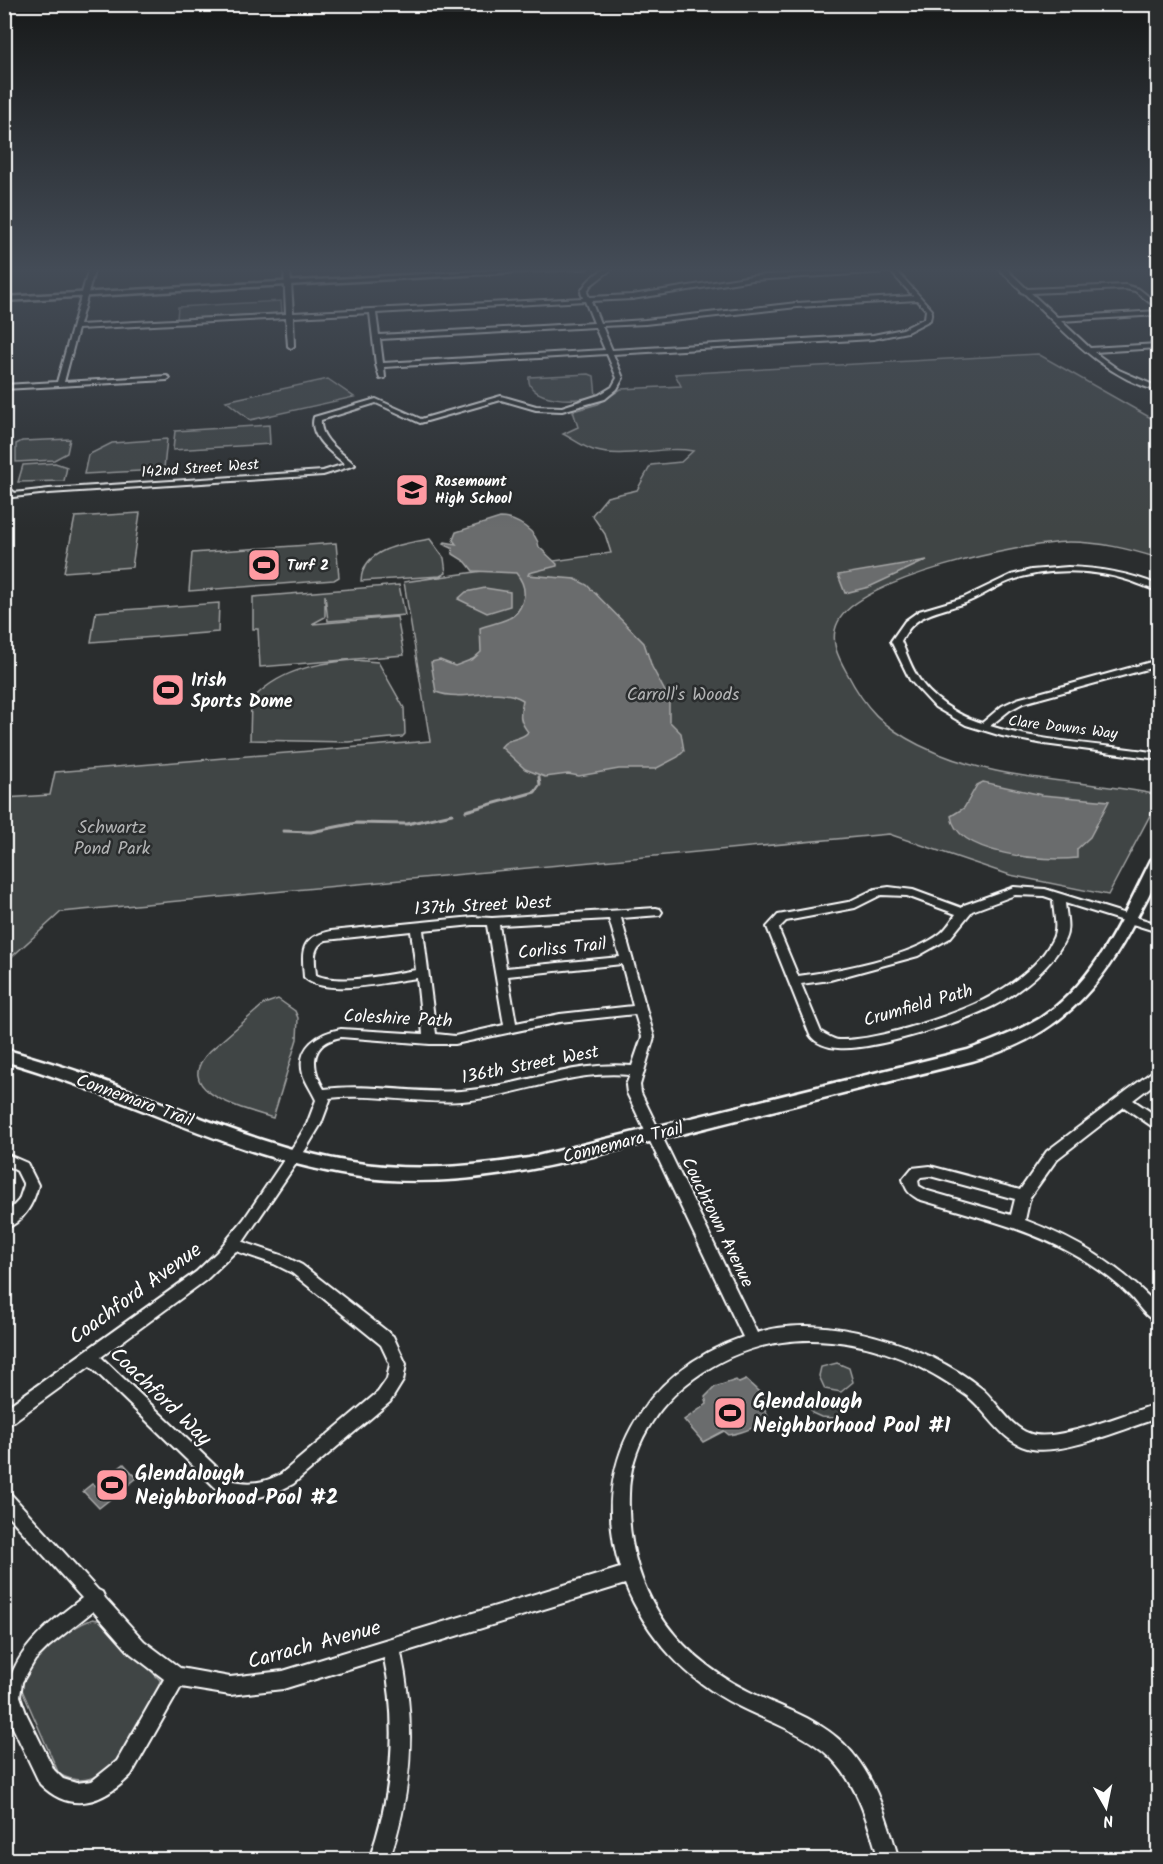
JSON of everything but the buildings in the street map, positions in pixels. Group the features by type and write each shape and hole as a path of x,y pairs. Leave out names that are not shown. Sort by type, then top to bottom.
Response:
{"street":[{"path":"60,383 68,355"},
{"path":"378,355 382,378"},
{"path":"379,365 543,355"},
{"name":"142nd Street West","path":"5,493 313,474 351,465 329,447 317,427 317,419 376,401 420,421 501,398 536,408 570,409 594,401 615,388 620,378 610,355"},
{"path":"1094,355 1117,371 1158,389"},
{"path":"4,387 167,378"},
{"name":"Clare Downs Way","path":"1158,588 1144,581 1104,572 1032,573 1001,582 979,595 923,612 902,627 896,640 906,668 930,697 946,710 982,728 1037,741 1101,746 1158,756"},
{"path":"982,728 1006,708 1020,701 1158,663"},
{"name":"Connemara Trail","path":"5,1056 295,1156 370,1172 449,1175 525,1166 972,1055 1009,1042 1049,1021 1082,994 1103,968 1158,860"},
{"path":"964,913 909,892 889,891 879,892 851,905 782,918 773,927 793,981 830,976 888,962 914,953 946,935 964,913 980,903 1014,891 1034,891 1059,897 1158,928"},
{"name":"Crumfield Path","path":"793,981 812,1029 825,1041 845,1044 940,1022 982,1006 1006,993 1038,968 1062,933 1058,913 1059,897"},
{"name":"137th Street West","path":"421,973 333,983 315,981 310,976 309,946 313,940 332,935 473,921 492,922 656,912"},
{"name":"Couchtown Avenue","path":"614,915 648,1037 634,1093 753,1341"},
{"path":"492,922 511,1028"},
{"path":"417,927 430,1040"},
{"name":"Corliss Trail","path":"501,973 627,960"},
{"name":"Coleshire Path","path":"321,1094 310,1078 310,1052 319,1039 329,1034 355,1033 430,1040 469,1038 580,1015 640,1010"},
{"name":"136th Street West","path":"321,1094 351,1090 426,1097 463,1096 511,1089 611,1067 638,1071"},
{"path":"1017,1221 1023,1196 1032,1180 1052,1155 1158,1074"},
{"path":"295,1156 318,1115 323,1100 321,1094"},
{"path":"1124,1101 1158,1123"},
{"name":"Coachford Avenue","path":"4,1419 201,1276 234,1245 295,1156"},
{"path":"4,1158 21,1167 31,1185 27,1201 21,1210 4,1224"},
{"path":"1023,1196 930,1171 917,1172 910,1179 913,1189 923,1196 1017,1221 1067,1242 1100,1262 1135,1290 1158,1316"},
{"name":"Coachford Way","path":"90,1356 224,1485 244,1492 277,1486 287,1479 384,1397 395,1381 398,1364 387,1341 297,1269 279,1260 234,1245"},
{"path":"889,1860 867,1794 837,1751 801,1724 755,1706 729,1692 678,1652 646,1609 629,1574 620,1528 619,1500 624,1463 634,1435 657,1401 688,1372 719,1353 753,1341 800,1335 828,1335 862,1339 919,1358 962,1383 984,1401 1015,1433 1037,1443 1054,1442 1158,1411"},
{"name":"Carrach Avenue","path":"4,1498 96,1598 137,1647 176,1677 210,1684 248,1686 283,1680 629,1574"},
{"path":"96,1598 30,1652 17,1667 11,1685 13,1703 46,1777 55,1787 62,1791 81,1793 94,1790 114,1779 124,1768 176,1677"},
{"path":"380,1860 390,1829 402,1767 402,1704 391,1647"}],"green space":[{"name":"Carroll's Woods","path":"1040,355 1158,422 1158,558 1115,547 1069,542 981,556 908,578 876,591 852,606 838,622 834,635 838,655 868,706 885,724 919,745 948,757 1007,773 1158,795 1158,800 1108,895 1010,875 889,834 61,912 5,963 5,798 50,795 55,772 430,741 404,582 611,553 605,534 592,515 607,497 637,490 651,465 681,462 693,451 605,453 593,450 563,434 578,427 573,411 598,404 621,389 681,386 675,374"},
{"path":"589,374 594,376 596,396 578,399 544,396 530,385 529,377"},
{"path":"328,379 354,397 250,420 226,401"},
{"path":"269,425 270,444 173,450 175,431"},
{"path":"70,439 67,453 54,460 16,462 16,444 22,441"},
{"path":"167,439 164,468 84,474 88,455 112,443"},
{"path":"55,463 67,467 64,481 18,482 23,465"},
{"path":"140,513 132,567 64,572 75,517"},
{"path":"430,539 444,558 446,573 440,576 361,581 363,570 376,555 397,546"},
{"name":"Turf 2","path":"336,543 339,577 334,580 189,591 192,553"},
{"path":"399,585 405,615 328,621 325,595 325,617 312,624 397,617 404,655 260,667 258,629 253,629 253,597"},
{"path":"219,603 218,632 91,642 96,612"},
{"path":"353,660 378,662 404,708 405,734 402,737 348,742 250,740 251,701 261,691 273,682 298,670 325,663"},
{"path":"278,999 295,1011 298,1018 297,1039 273,1118 246,1110 216,1097 204,1088 198,1078 200,1065 210,1051 264,1004"},
{"path":"837,1363 849,1368 853,1382 841,1392 825,1389 819,1376 821,1367"},
{"path":"808,1401 842,1401 842,1411 834,1418 821,1417 812,1413"},
{"path":"93,1619 102,1621 160,1680 158,1694 119,1757 106,1770 92,1778 76,1780 59,1774 22,1690 30,1668 48,1647 71,1630"}],"shaded area":[{"path":"500,518 513,520 525,526 534,536 539,547 557,564 557,566 528,575 575,579 587,585 644,643 652,667 669,699 669,721 681,733 684,751 678,757 655,769 619,769 579,776 568,774 545,777 525,769 501,747 528,732 521,717 523,700 503,694 458,696 436,692 431,662 440,660 455,666 473,659 481,652 480,628 508,619 522,605 524,590 516,573 473,571 466,562 453,554 452,548 443,544 445,542 456,544 453,540 456,532"},
{"path":"927,560 869,587 845,593 838,575"},
{"path":"485,588 510,592 510,606 487,613 458,599 466,592"},
{"path":"983,782 1042,795 1109,801 1090,837 1077,849 1077,858 1025,857 1004,853 968,840 957,829 951,816 964,808 977,785"},
{"name":"Glendalough Neighborhood Pool #1","path":"736,1380 739,1383 746,1380 772,1404 764,1409 768,1416 745,1431 729,1435 724,1431 703,1442 684,1420 707,1404 705,1397 715,1387"},
{"name":"Glendalough Neighborhood Pool #2","path":"124,1464 137,1478 99,1508 83,1491 92,1484 95,1486"}],"waterway":[{"path":"466,811 535,792 540,785 539,777"},
{"path":"283,831 311,832 356,823 407,824 452,814"}],"place":[{"name":"Rosemount High School","path":"412,490"},
{"name":"Turf 2","path":"264,565"},
{"name":"Irish Sports Dome","path":"168,690"},
{"name":"Glendalough Neighborhood Pool #1","path":"730,1413"},
{"name":"Glendalough Neighborhood Pool #2","path":"112,1485"}],"park label":[{"name":"Schwartz Pond Park","path":"112,837"}]}
